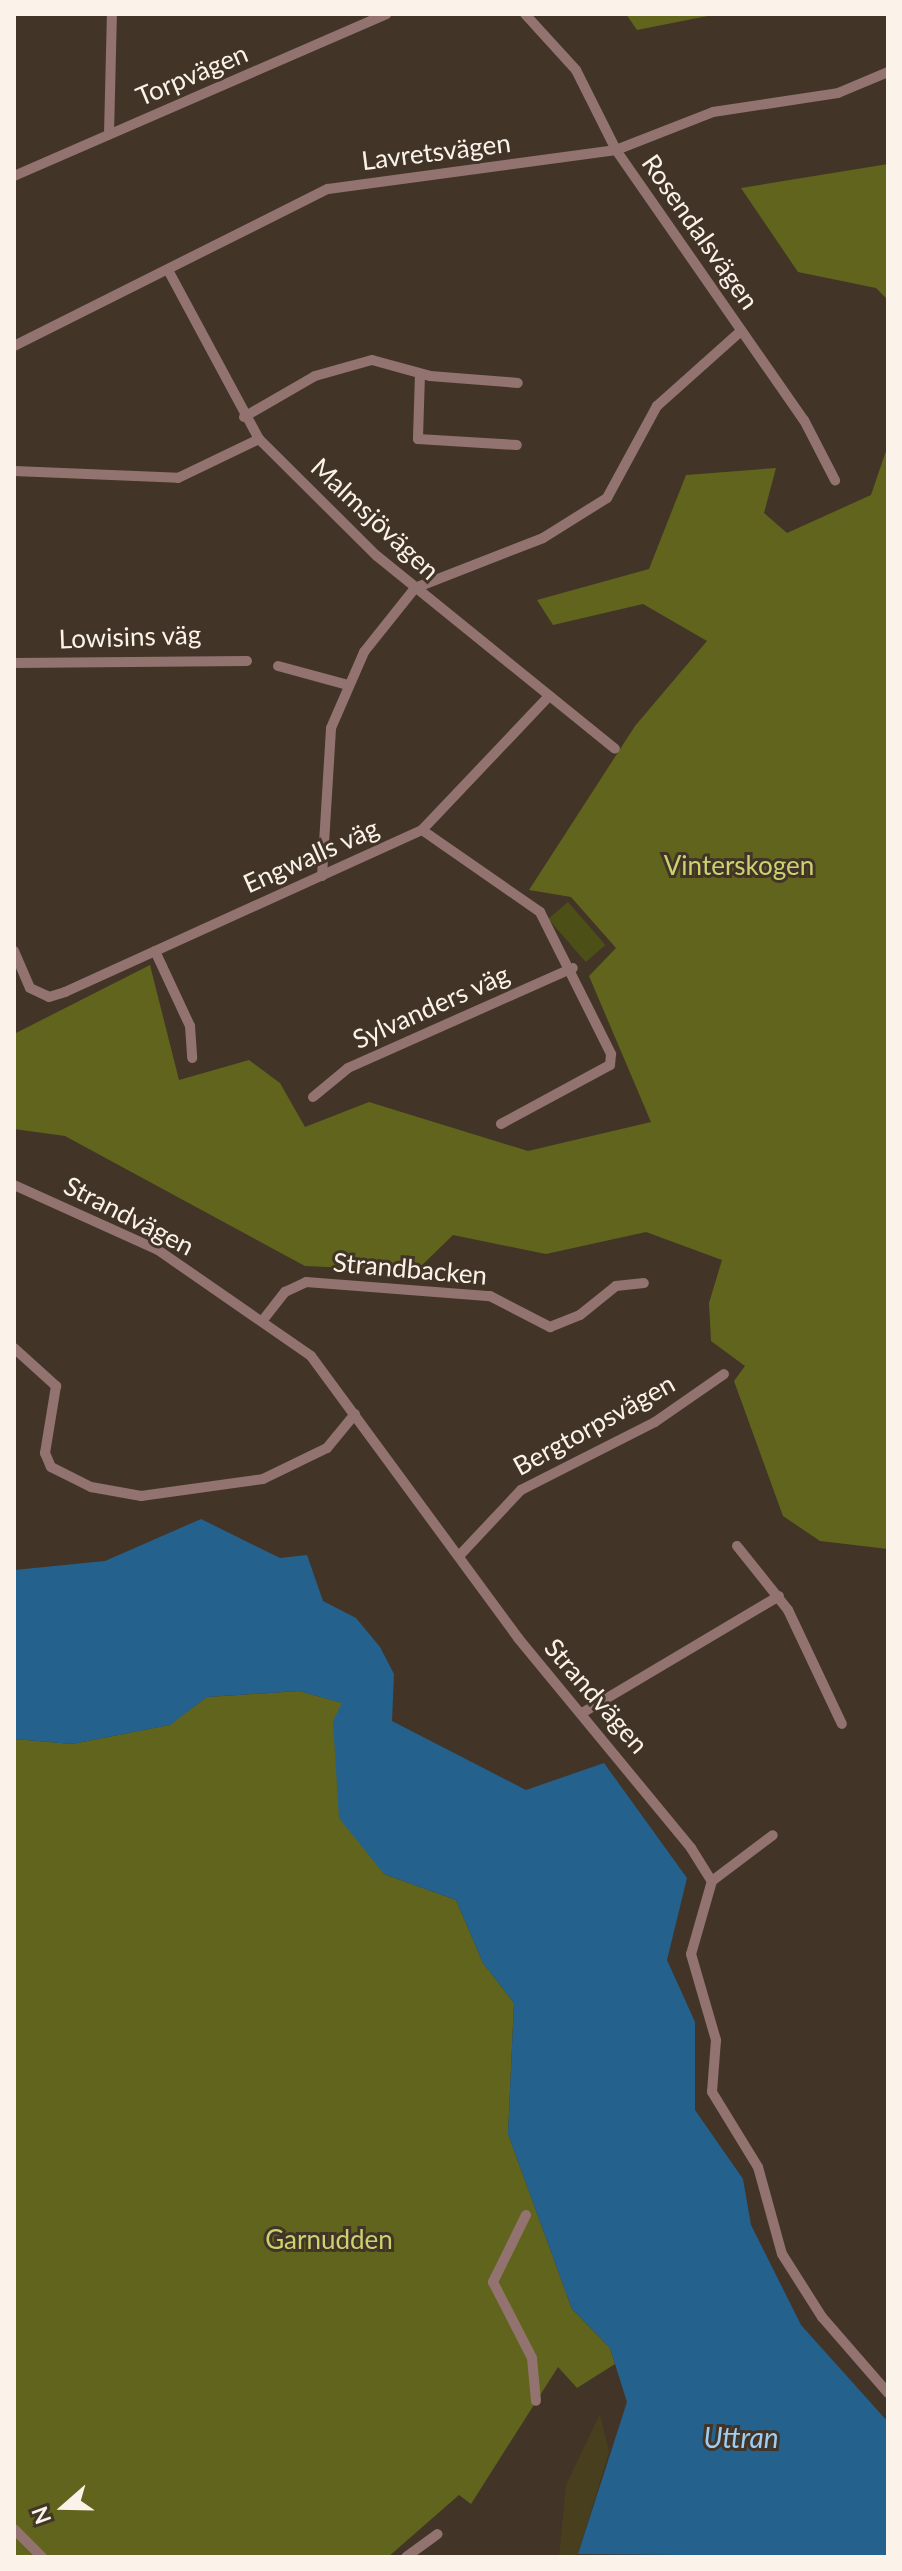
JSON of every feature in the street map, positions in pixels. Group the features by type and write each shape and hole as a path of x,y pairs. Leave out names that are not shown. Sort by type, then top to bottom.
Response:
{"street":[{"path":"109,134 112,14"},
{"name":"Torpvägen","path":"14,176 386,14"},
{"name":"Rosendalsvägen","path":"525,14 576,70 616,150 804,420 835,480"},
{"name":"Lavretsvägen","path":"14,346 328,189 616,150 713,112 838,93 888,72"},
{"name":"Malmsjövägen","path":"168,270 244,417 259,439 415,588 615,749"},
{"path":"322,876 328,751 348,685 415,588 543,538 595,508 616,489 657,406 741,331"},
{"path":"244,417 334,368 372,360 420,374 518,383"},
{"path":"420,374 418,439 517,445"},
{"path":"14,471 178,478 259,439"},
{"name":"Lowisins väg","path":"14,663 247,661"},
{"path":"278,666 348,685"},
{"name":"Engwalls väg","path":"14,951 30,988 49,997 422,830 549,696"},
{"path":"422,830 540,912 573,968 610,1065 501,1124"},
{"path":"155,951 190,1026 192,1058"},
{"name":"Sylvanders väg","path":"313,1097 348,1068 573,968"},
{"name":"Strandvägen","path":"14,1185 158,1250 311,1356 459,1556 712,1881"},
{"name":"Strandbacken","path":"263,1320 285,1292 316,1282 490,1296 550,1327 580,1315 616,1286 644,1283"},
{"path":"14,1348 56,1386 45,1453 51,1467 91,1487 141,1496 263,1479 327,1448 355,1414"},
{"name":"Bergtorpsvägen","path":"459,1556 521,1490 655,1422 724,1374"},
{"path":"737,1546 779,1596 842,1724"},
{"path":"582,1713 779,1596"},
{"path":"773,1835 712,1881 691,1954 716,2040 712,2092 758,2167 782,2254 822,2317 888,2393"},
{"path":"526,2215 493,2282 532,2358 536,2401"},
{"path":"14,2529 42,2557"},
{"path":"406,2557 438,2534"}],"green space":[{"path":"626,14 718,14 637,30"},
{"path":"888,164 888,300 876,288 798,272 741,188"},
{"name":"Vinterskogen","path":"888,445 888,1549 820,1541 783,1516 734,1381 745,1366 711,1341 709,1303 722,1260 646,1232 546,1254 453,1235 416,1271 305,1266 65,1136 14,1129 14,1034 150,965 179,1080 249,1060 280,1083 305,1127 369,1102 528,1151 651,1122 589,976 616,948 571,897 529,890 635,726 707,641 643,604 553,625 537,600 649,569 686,475 776,468 764,513 787,533 871,495"},
{"path":"568,902 605,945 586,962 548,919"},
{"name":"Garnudden","path":"299,1691 343,1703 384,1874 456,1900 483,1963 514,2003 508,2134 572,2309 610,2348 615,2364 577,2388 558,2367 471,2504 459,2495 388,2557 14,2557 14,1739 72,1744 169,1725 207,1697"}],"sand":[{"path":"600,2414 609,2452 578,2554 559,2557 566,2485"}],"water":[{"name":"Uttran","path":"201,1519 280,1558 307,1555 323,1601 356,1618 380,1647 394,1674 392,1721 526,1790 604,1763 687,1878 667,1960 695,2022 695,2110 743,2179 751,2225 801,2325 888,2422 888,2557 578,2554 627,2402 610,2348 572,2309 508,2134 514,2003 483,1963 456,1900 384,1874 339,1818 333,1721 342,1703 299,1691 207,1697 170,1725 72,1744 14,1739 14,1570 105,1561"}]}
